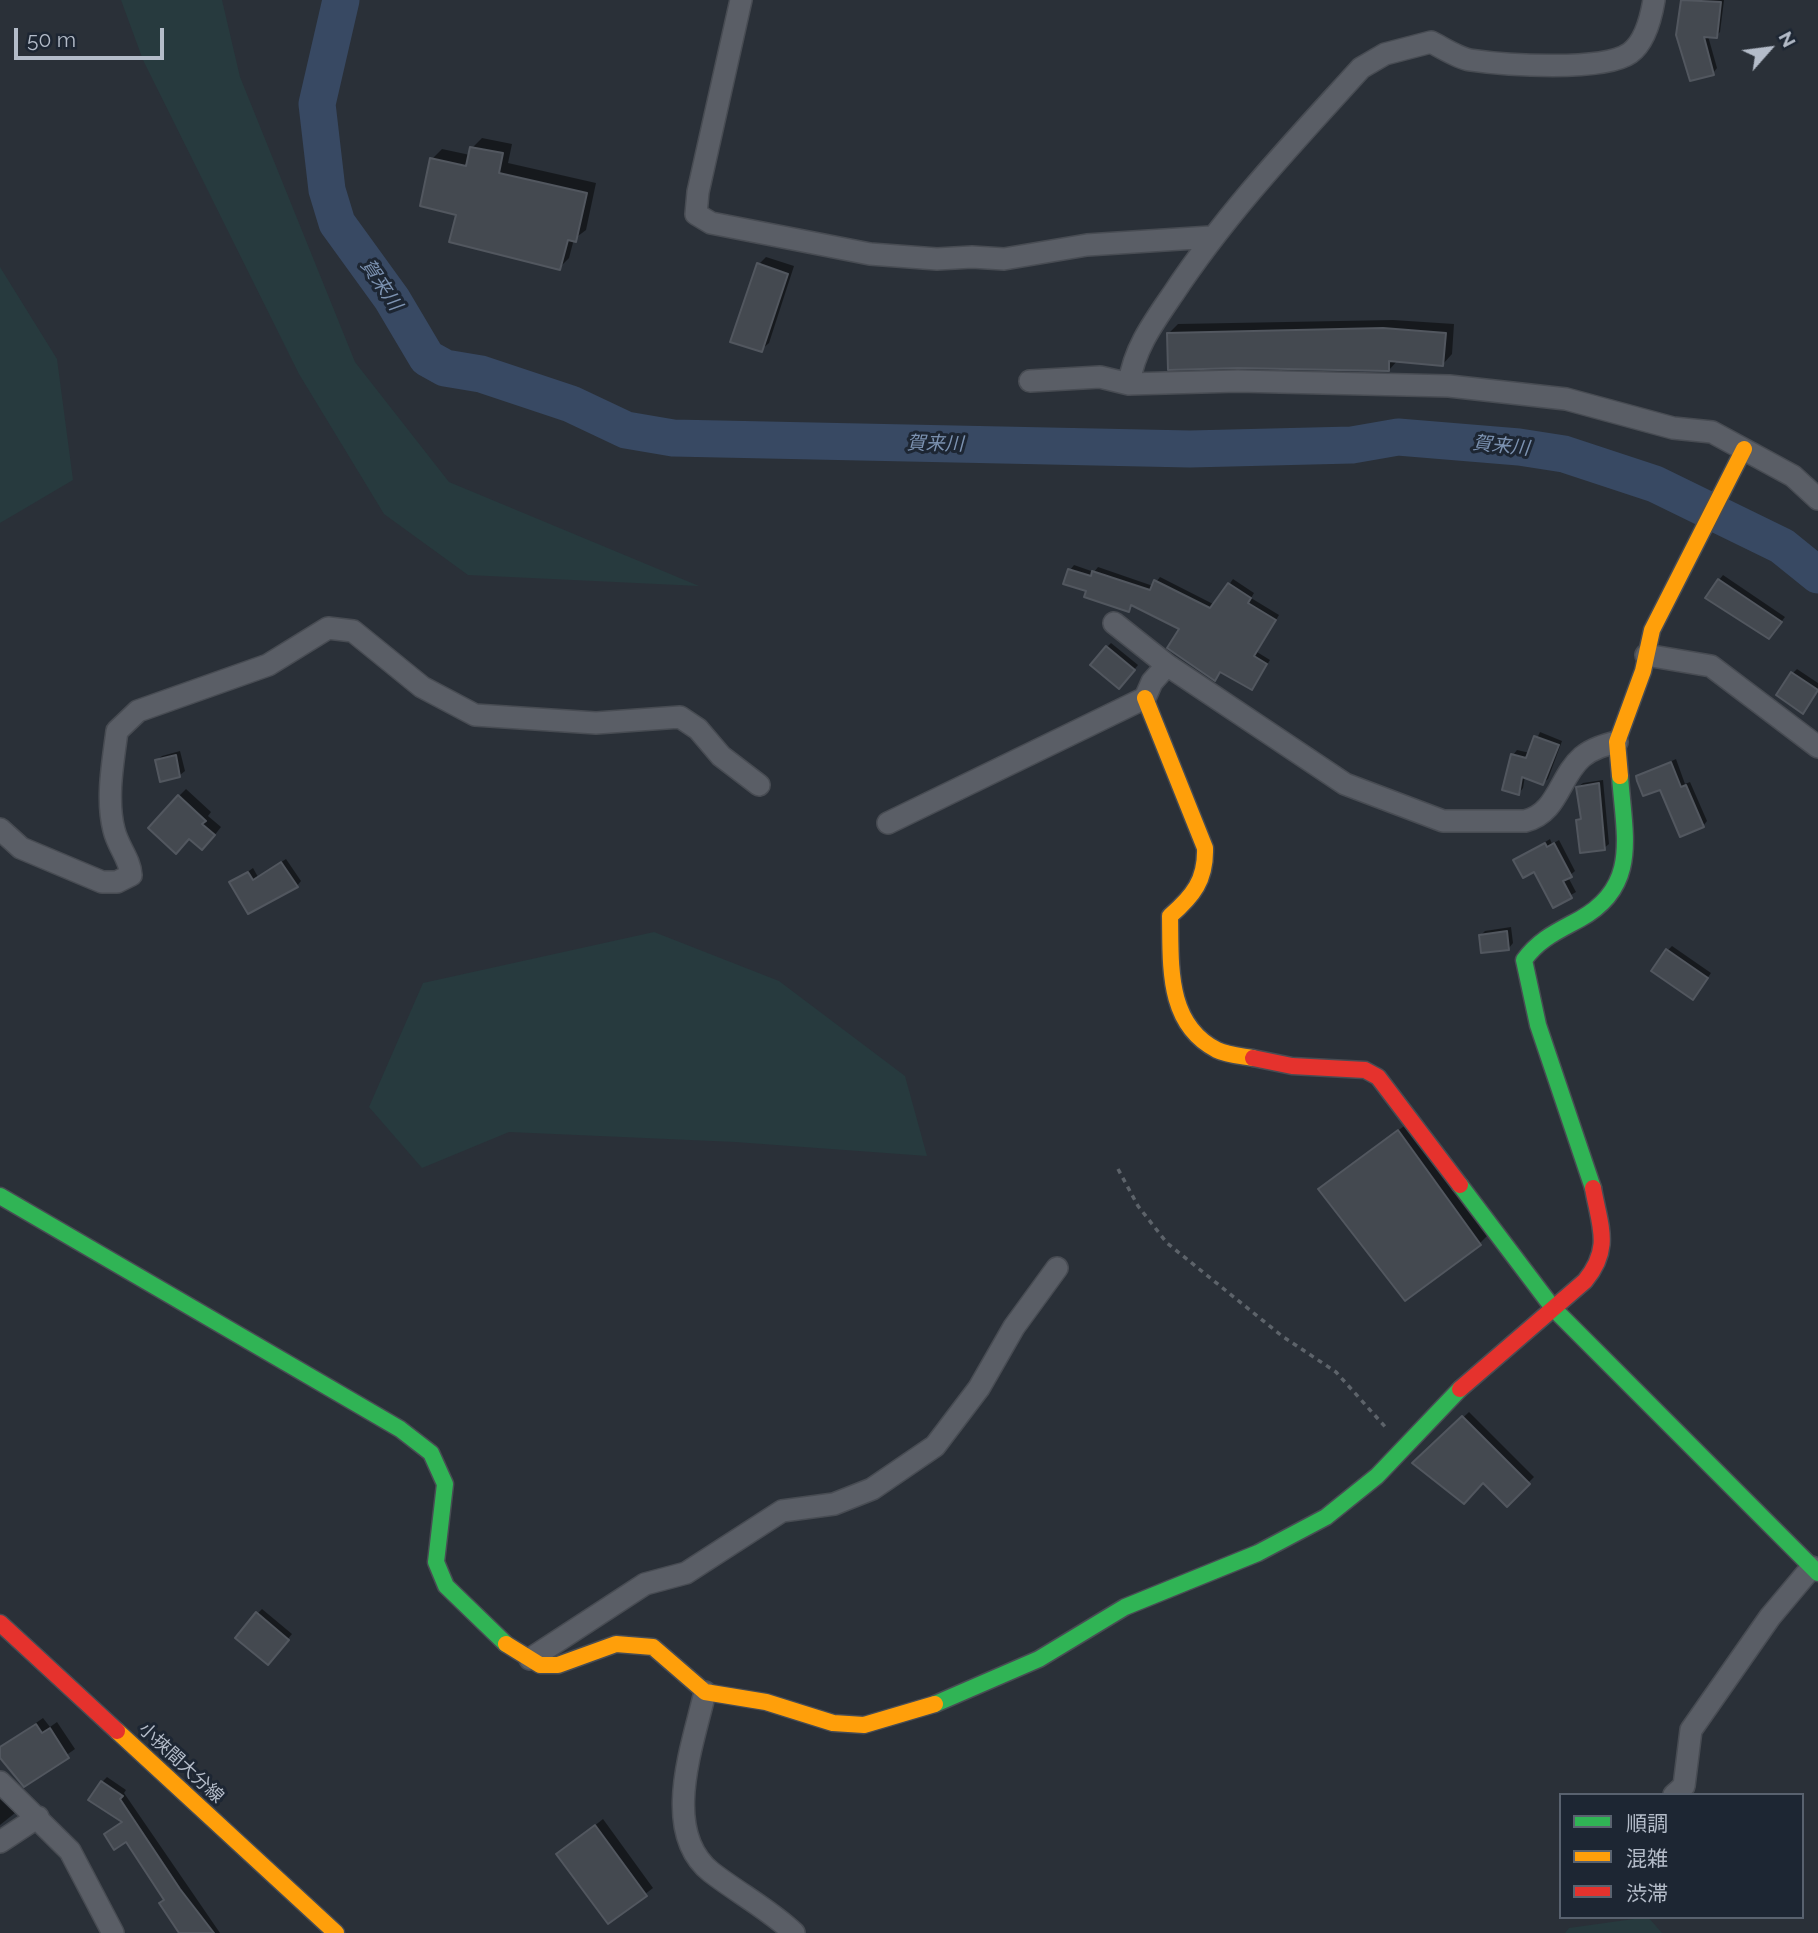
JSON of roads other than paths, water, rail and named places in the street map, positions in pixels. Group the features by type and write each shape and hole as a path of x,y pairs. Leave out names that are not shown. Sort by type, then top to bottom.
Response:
{"street":[{"path":"740,0 698,192 696,214 711,223 870,254 937,259 1004,259 1087,245 1210,237"},
{"path":"1129,384 1132,360 1210,237 1361,68 1385,54 1432,42 1468,60 1574,66 1610,61 1630,53 1643,38 1654,0"},
{"path":"1030,381 1100,377 1129,384 1238,381 1449,386 1566,399 1673,428 1712,432 1793,476 1818,499"},
{"path":"0,1196 400,1429 431,1454 445,1484 436,1562 446,1586 511,1648 540,1665 558,1665 616,1644 653,1647 705,1692 766,1702 833,1723 864,1725 905,1715 1039,1659 1125,1607 1258,1553 1326,1517 1377,1476 1464,1384 1553,1308 1599,1264 1602,1240 1590,1175 1538,1025 1524,960 1536,943 1593,912 1612,896 1622,873 1625,844 1618,742 1652,630 1744,449"},
{"path":"1114,623 1167,665 1345,784 1443,821 1525,821 1538,818 1547,810 1573,766 1596,748 1618,742"},
{"path":"0,829 21,848 102,882 117,882 131,876 131,863 119,848 113,826 114,758 117,731 124,721 138,711 268,665 327,628 353,631 422,687 475,715 596,723 680,717 698,729 728,762 760,785"},
{"path":"1646,655 1711,666 1818,747"},
{"path":"888,823 1145,698 1152,682 1167,665"},
{"path":"1145,698 1205,848 1207,869 1200,888 1170,916 1172,982 1182,1019 1193,1033 1218,1051 1292,1066 1365,1070 1378,1077 1553,1308 1815,1570 1770,1617 1691,1730 1684,1786 1676,1793"},
{"path":"530,1659 645,1584 686,1573 782,1511 834,1504 873,1489 935,1446 979,1388 1014,1326 1057,1268"},
{"name":"小挾間大分線","path":"0,1623 336,1933"},
{"path":"705,1692 683,1803 688,1839 708,1870 794,1933"},
{"path":"0,1782 70,1851 113,1933"},
{"path":"0,1842 38,1817"}],"waterway":[{"name":"賀来川","path":"341,0 317,104 327,190 337,223 392,299 427,358 445,368 481,374 571,404 626,430 673,438 1190,449 1352,445 1398,437 1519,447 1564,454 1655,484 1782,546 1818,575"}]}
